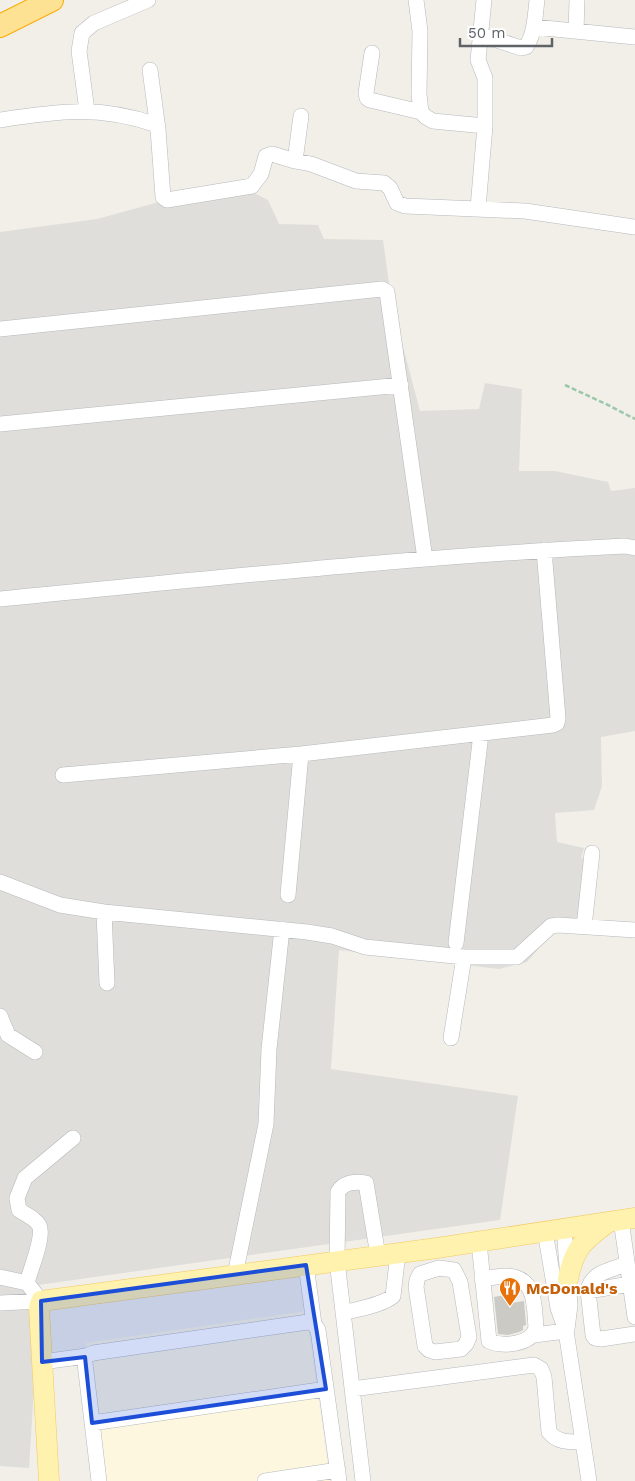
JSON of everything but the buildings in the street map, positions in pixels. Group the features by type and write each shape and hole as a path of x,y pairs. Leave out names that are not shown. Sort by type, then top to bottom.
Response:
{"highway":[{"path":"0,26 52,0"}],"main road":[{"path":"49,1481 39,1308 41,1301 437,1248 621,1220"},
{"path":"568,1279 571,1263 577,1249 590,1236 621,1220"}],"street":[{"path":"87,111 79,51 82,33 94,22 148,0"},
{"path":"416,0 420,31 421,112"},
{"path":"478,208 485,126 485,78 478,60 484,0"},
{"path":"481,35 521,48 526,47 530,42 534,27 537,0"},
{"path":"576,31 577,0"},
{"path":"534,27 635,37"},
{"path":"372,52 366,93 367,98 370,100 421,112 434,121 485,126"},
{"path":"150,70 163,197 168,200 252,186 261,174 266,156 272,154 311,164 356,181 384,183 390,188 397,203 405,206 525,211 635,227"},
{"path":"0,120 50,112 87,111 134,117 156,125"},
{"path":"295,161 301,116"},
{"path":"0,330 382,289 387,292 388,296 425,559"},
{"path":"0,424 401,385"},
{"path":"0,599 425,559 544,550 625,546 635,548"},
{"path":"64,775 301,754 553,726 558,723 544,550"},
{"path":"456,942 481,734"},
{"path":"288,895 301,754"},
{"path":"584,927 592,853"},
{"path":"0,882 60,905 104,912 282,928 332,936 365,947 464,957 517,957 551,926 635,930"},
{"path":"104,912 107,983"},
{"path":"235,1275 266,1124 269,1049 282,928"},
{"path":"451,1038 464,957"},
{"path":"0,1016 8,1036 35,1052"},
{"path":"27,1283 41,1235 39,1225 33,1218 19,1210 17,1198 25,1178 73,1138"},
{"path":"362,1481 337,1261 338,1192 341,1187 349,1183 360,1181 366,1183 369,1191 378,1256"},
{"path":"621,1220 635,1317"},
{"path":"555,1230 568,1279 570,1305 566,1331"},
{"path":"555,1230 558,1308 566,1331 589,1481"},
{"path":"479,1242 489,1341 501,1344 522,1342 534,1335 566,1331"},
{"path":"437,1248 439,1268"},
{"path":"343,1313 389,1300 393,1296 398,1253"},
{"path":"626,1264 597,1274 591,1281 588,1291 593,1335 595,1338 601,1339 635,1334"},
{"path":"265,1481 339,1476 318,1330 314,1324 306,1266"},
{"path":"439,1268 454,1270 460,1282 469,1337 461,1349 435,1352 425,1346 416,1287 420,1274 439,1268"},
{"path":"482,1279 506,1276 525,1282 530,1288 536,1328 534,1335"},
{"path":"0,1277 27,1283 41,1301"},
{"path":"588,1291 630,1284"},
{"path":"0,1304 41,1301"},
{"path":"42,1362 86,1356 92,1352 308,1322 314,1324"},
{"path":"86,1356 85,1363 99,1481"},
{"path":"352,1389 534,1365 541,1369 544,1377 549,1432 554,1438 570,1442 583,1442"},
{"path":"92,1424 326,1389"}],"path":[{"path":"565,385 608,404 635,419"}],"highlighted area":[{"path":"306,1265 326,1389 92,1423 85,1357 42,1362 41,1301"}],"shaded area":[{"path":"245,188 268,200 279,224 318,225 324,239 383,240 392,305 420,411 479,409 485,383 522,389 519,471 555,471 608,482 611,491 635,488 635,731 601,737 602,786 594,810 555,813 557,842 584,848 581,858 593,861 585,932 554,930 527,962 499,969 339,950 331,1069 518,1096 500,1220 31,1286 39,1308 29,1468 0,1466 0,232 97,219 181,196"},
{"path":"306,1311 330,1481 103,1481 86,1343"}],"place":[{"name":"McDonald's","path":"510,1307"}]}
